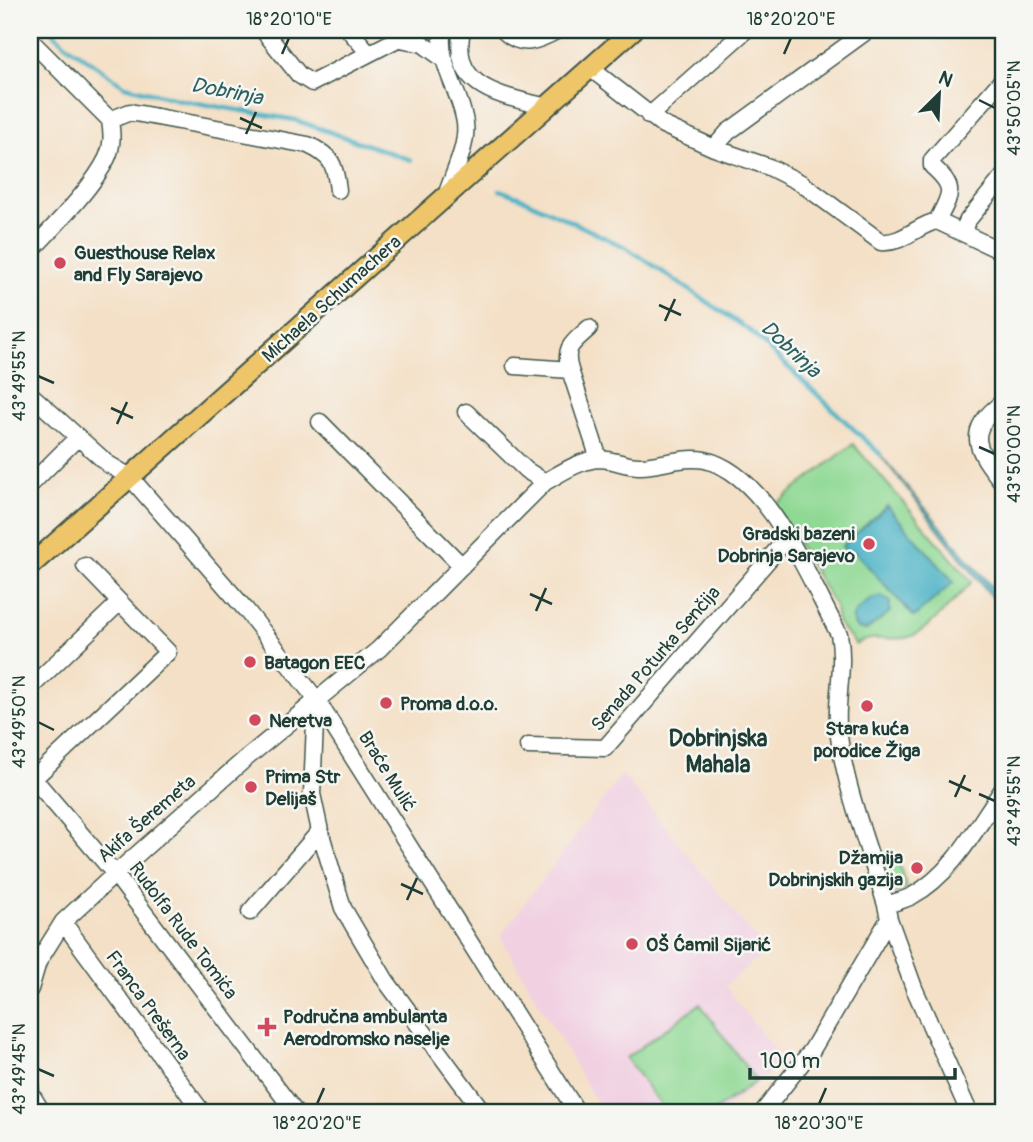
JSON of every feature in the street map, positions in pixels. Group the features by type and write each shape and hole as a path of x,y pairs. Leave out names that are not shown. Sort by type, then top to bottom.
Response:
{"main road":[{"name":"Michaela Schumachera","path":"30,566 633,30"}],"street":[{"path":"263,30 299,75 313,83 368,52 415,30"},
{"path":"349,30 368,52"},
{"path":"443,30 441,38 445,60 462,112 465,136 446,196"},
{"path":"451,30 468,76 481,86 546,107"},
{"path":"459,47 462,30"},
{"path":"503,30 523,43 537,42 558,30"},
{"path":"649,116 746,30"},
{"path":"714,148 728,132 863,33"},
{"path":"397,38 422,44 445,60"},
{"path":"30,40 110,120 113,138 107,158 62,218 30,252"},
{"path":"590,68 663,125 714,148 769,167 801,183 881,242 898,241 937,221 1003,252"},
{"path":"937,221 950,196 950,187 947,179 932,166 932,160 1003,79"},
{"path":"110,120 130,112 308,145 324,152 331,162 336,171 338,190"},
{"path":"962,233 968,220 1003,177"},
{"path":"589,328 571,344 567,358 599,459"},
{"path":"515,366 570,370"},
{"name":"Braće Mulić","path":"30,394 107,464 130,477 246,610 316,699 577,1112"},
{"path":"1003,402 984,419 977,442 982,456 1003,483"},
{"path":"466,412 526,470 545,482"},
{"path":"320,422 462,566"},
{"path":"30,485 78,437"},
{"path":"484,1112 386,981 343,908 312,794 316,699 379,649 545,482 568,469 599,459 639,466 704,460 722,466 743,480 788,537 839,634 843,655 838,727 849,785 887,912 914,988 969,1112"},
{"name":"Senada Poturka Senčija","path":"528,746 606,748 788,537"},
{"path":"32,780 168,652 85,566"},
{"path":"30,688 120,602"},
{"name":"Akifa Šeremeta","path":"30,989 38,962 62,924 115,874 316,699"},
{"name":"Rudolfa Rude Tomića","path":"32,780 115,874 295,1112"},
{"path":"763,1112 812,1050 887,912 936,880 1003,789"},
{"path":"250,912 320,831"},
{"name":"Franca Prešerna","path":"62,924 202,1112"},
{"path":"30,1086 31,1094 42,1112"}],"shaded area":[{"name":"OŠ Ćamil Sijarić","path":"622,774 766,951 725,986 784,1062 722,1112 602,1112 500,936"}],"green space":[{"name":"Gradski bazeni Dobrinja Sarajevo","path":"853,444 972,582 942,613 916,634 902,638 868,639 856,645 837,622 835,606 775,505"},
{"path":"896,854 907,889 887,894 877,860"},
{"path":"700,1004 756,1081 713,1112 666,1112 626,1058"}],"water":[{"path":"877,451 1003,600 1003,611"},
{"path":"887,506 954,582 914,617 855,552 850,556 842,546"},
{"path":"882,596 890,602 890,612 867,630 857,629 852,620 856,612 868,601"}],"waterway":[{"name":"Dobrinja","path":"51,30 65,44 125,86 180,100 295,120 411,160"},
{"name":"Dobrinja","path":"500,190 627,248 749,330 880,454"}],"place":[{"name":"Guesthouse Relax and Fly Sarajevo","path":"60,263"},
{"name":"Gradski bazeni Dobrinja Sarajevo","path":"869,544"},
{"name":"Batagon EEC","path":"250,662"},
{"name":"Proma d.o.o.","path":"386,703"},
{"name":"Stara kuća porodice Žiga","path":"867,706"},
{"name":"Neretva","path":"255,720"},
{"name":"Prima Str Delijaš","path":"251,787"},
{"name":"Džamija Dobrinjskih gazija","path":"917,868"},
{"name":"OŠ Ćamil Sijarić","path":"632,944"},
{"name":"Područna ambulanta Aerodromsko naselje","path":"267,1027"}],"district":[{"name":"Dobrinjska Mahala","path":"718,751"}]}
